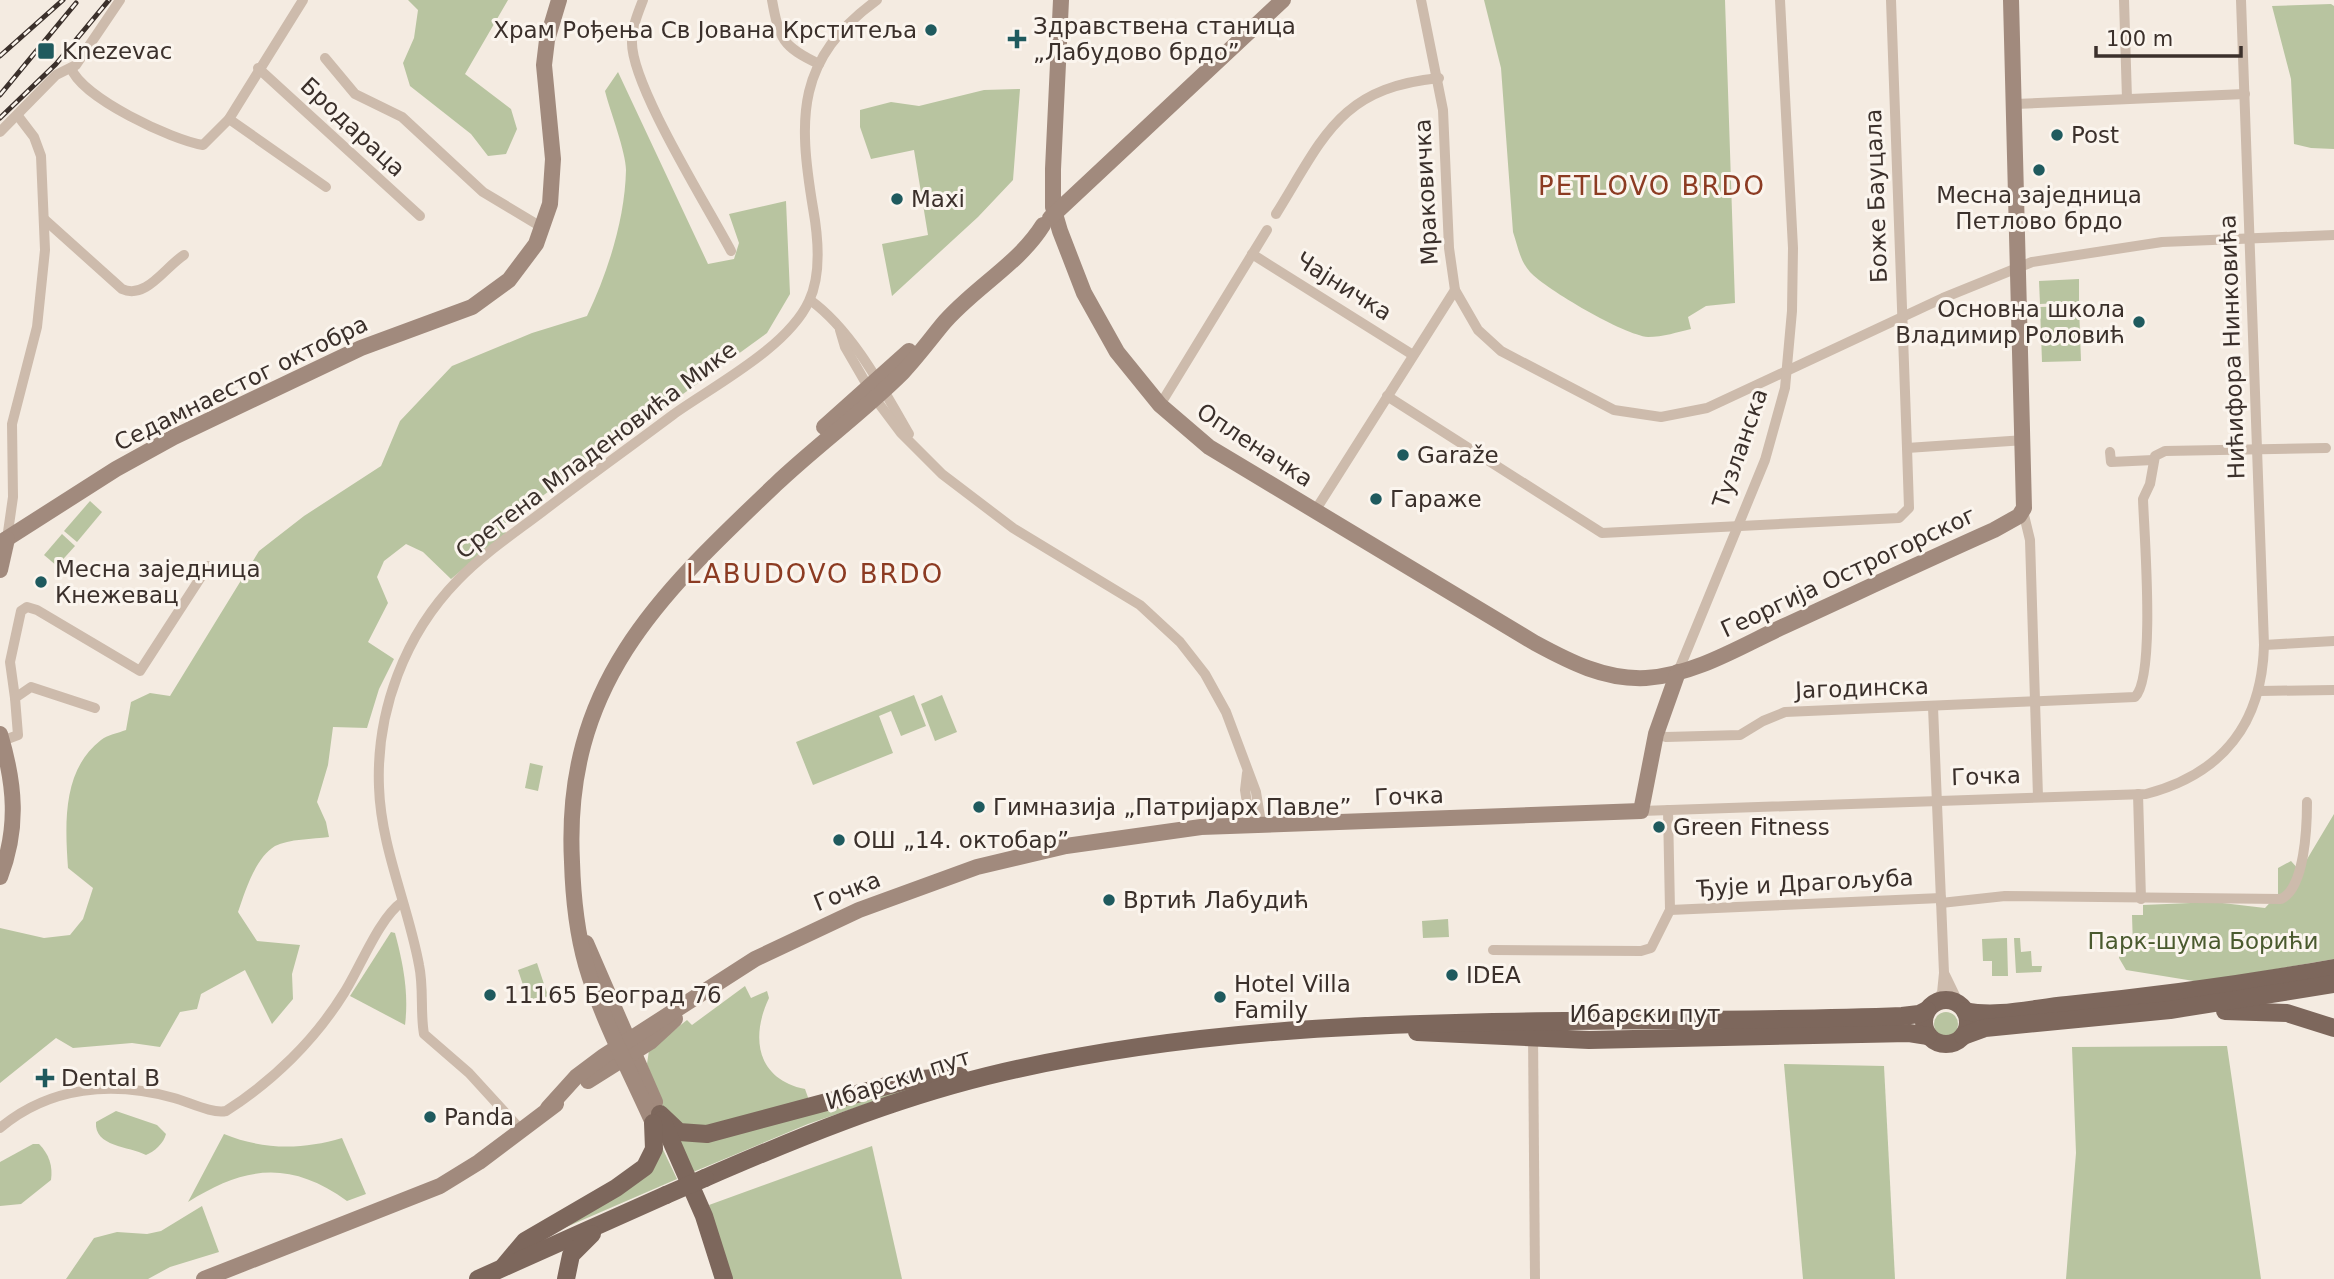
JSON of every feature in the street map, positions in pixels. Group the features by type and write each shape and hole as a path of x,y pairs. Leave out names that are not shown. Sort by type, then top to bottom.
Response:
{"main road":[{"path":"2334,968 2165,995 2024,1010 1980,1013 1943,1000 1930,1007 1923,1023 1928,1036 1943,1044 1954,1043 1963,1036 1985,1028 2170,1010 2334,984"},
{"name":"Ибарски пут","path":"1533,1029 1902,1016 1919,1014 1930,1007"},
{"path":"1962,1007 1968,1021 1963,1036"},
{"path":"2170,1010 2200,1015 2240,1010 2273,1011 2334,1028"},
{"name":"Ибарски пут","path":"478,1279 705,1178 864,1114 988,1076 1083,1056 1191,1038 1416,1021 1722,1039 1909,1033 1928,1036"},
{"path":"656,1119 679,1132 707,1135 909,1080 947,1075 988,1076"},
{"path":"504,1266 525,1241 624,1184 645,1167 654,1149 656,1119"},
{"path":"656,1119 708,1246 716,1279"},
{"path":"656,1119 704,1216 724,1279"},
{"path":"566,1279 571,1255 583,1239 626,1213"}],"street":[{"path":"0,132 56,75 77,64 120,0"},
{"path":"71,68 78,81 140,121 199,145 207,143 229,119 258,68 303,0"},
{"name":"Седамнаестог октобра","path":"4,541 96,481 174,438 355,351 459,313 485,299 517,272 533,250 550,204 553,174 545,89 545,54 559,0"},
{"path":"643,0 633,27 631,44 643,86 731,251"},
{"path":"772,0 783,41 792,50 819,64"},
{"path":"877,0 841,32 819,64 807,97 803,132 817,245 810,300 828,314 852,342 874,389 915,444 970,499 1013,528 1118,590 1171,632 1201,668 1218,696 1236,736 1247,773 1245,790 1256,823"},
{"name":"Опленачка","path":"1061,0 1049,219 1105,333 1136,378 1160,405 1209,447 1574,664 1607,675 1633,678 1678,672"},
{"path":"656,1119 627,1049 588,970 572,870 573,796 584,741 602,689 621,655 656,605 777,482 802,450 930,343 941,326 1023,249 1049,219 1283,0"},
{"name":"Мраковичка","path":"1421,0 1439,78 1446,135 1449,248 1455,290 1478,330 1501,351 1608,408 1626,413 1650,417 1687,415 1728,400 2020,265 2140,244 2334,235"},
{"name":"Тузланска","path":"1641,811 1656,734 1678,672 1771,443 1787,371 1793,304 1793,222 1780,0"},
{"name":"Боже Бауцала","path":"1738,525 1899,518 1905,515 1909,508 1891,0"},
{"path":"2011,0 2025,440 2024,506 2030,540 2038,797"},
{"path":"2124,0 2127,99"},
{"name":"Нићифора Нинковића","path":"2241,0 2264,645 2260,691"},
{"path":"325,58 355,94 402,117 483,192 543,228"},
{"name":"Бродараца","path":"258,68 420,216"},
{"path":"1276,214 1320,143 1343,114 1378,92 1439,78"},
{"path":"2015,104 2245,94"},
{"path":"0,570 13,497 6,424 37,327 44,270 41,156 34,137 18,116"},
{"path":"229,119 326,187"},
{"path":"1053,161 1064,183 1084,186"},
{"path":"44,219 122,289 131,293 141,292 184,254"},
{"path":"976,291 1016,243 1049,219"},
{"path":"1160,405 1268,230"},
{"path":"1023,249 1045,240 1068,254"},
{"name":"Чајничка","path":"1252,254 1413,355"},
{"path":"1315,511 1455,290"},
{"name":"Сретена Младеновића Мике","path":"521,1130 469,1073 424,1034 420,966 380,805 381,735 401,667 432,611 457,580 587,477 769,347 810,300"},
{"path":"1387,396 1602,533 1738,525"},
{"path":"1907,448 2025,440"},
{"path":"2114,460 2153,460 2165,452 2326,448"},
{"name":"Јагодинска","path":"1656,734 1666,737 1740,735 1785,712 2129,699 2140,692 2147,656 2143,499 2150,484 2153,460"},
{"name":"Георгија Острогорског","path":"1678,672 1717,657 1994,530 2024,506"},
{"path":"0,877 8,852 15,811 12,778 1,738 19,733 10,662 21,611 27,607 37,610 139,671 208,566"},
{"path":"2264,645 2334,641"},
{"path":"15,698 32,687 95,708"},
{"path":"2260,691 2334,690"},
{"name":"Гочка","path":"204,1279 427,1192 462,1174 627,1049 661,1032 685,1006 746,965 792,939 943,877 1066,846 1175,829 1256,823 2138,794 2173,784 2217,759 2242,732 2260,691"},
{"name":"Ђује и Драгољуба","path":"1930,1007 1942,993 1944,973 1933,707"},
{"path":"2138,794 2141,899"},
{"path":"1941,900 2005,896 2281,898 2293,890 2305,850 2307,802"},
{"path":"1493,950 1646,950 1655,943 1670,910 1668,810"},
{"name":"Ђује и Драгољуба","path":"1670,910 1941,900"},
{"path":"0,1128 45,1100 92,1089 136,1090 226,1111 272,1075 322,1026 365,960 390,912 402,902"},
{"name":"Ђује и Драгољуба","path":"1944,973 1962,1007"},
{"path":"1533,1029 1535,1279"}],"green space":[{"path":"408,0 508,0 465,74 511,109 517,129 506,154 488,156 471,134 410,86 403,63 414,38 418,10"},
{"path":"1484,0 1725,0 1735,303 1706,306 1688,317 1691,329 1648,337 1622,329 1586,310 1530,272 1513,232 1501,68"},
{"path":"2272,6 2334,6 2334,149 2311,148 2294,144 2291,79"},
{"path":"618,72 708,264 734,259 739,243 729,214 786,201 790,294 767,333 501,526 506,533 451,579 423,552 406,544 384,561 377,577 388,603 368,642 394,659 379,689 367,728 333,727 328,765 317,802 329,837 287,842 268,851 252,876 238,912 257,941 300,945 292,974 293,999 272,1024 245,970 201,994 197,1009 180,1012 160,1047 132,1043 73,1048 56,1038 0,1083 0,928 44,938 70,935 83,919 93,888 68,868 66,834 73,782 88,752 103,738 126,730 131,702 150,693 170,696 259,551 304,516 381,466 400,421 452,366 532,333 587,316 614,245 625,189 623,153 605,91"},
{"path":"1020,89 1013,180 978,217 892,296 882,244 928,235 914,150 871,159 860,127 860,110 891,102 919,106 984,90"},
{"path":"2079,279 2079,302 2040,304 2039,281"},
{"path":"2079,306 2081,361 2042,362 2040,307"},
{"path":"90,501 102,512 77,542 64,531"},
{"path":"62,534 75,546 57,566 44,555"},
{"path":"914,695 926,726 901,736 891,711 879,716 893,753 813,785 796,742"},
{"path":"942,695 957,732 935,741 921,704"},
{"path":"530,763 543,766 538,791 525,788"},
{"name":"Парк-шума Борићи","path":"2334,814 2334,959 2200,982 2126,970 2119,958 2119,948 2133,947 2132,915 2143,915 2143,905 2214,902 2265,908 2278,894 2278,868 2291,861 2300,871"},
{"path":"1448,919 1449,937 1423,938 1422,921"},
{"path":"391,932 395,933 404,978 405,1025 350,996"},
{"path":"2007,938 2008,976 1992,976 1992,961 1983,961 1982,939"},
{"path":"2014,938 2020,938 2021,952 2031,951 2032,966 2042,966 2041,972 2016,973"},
{"path":"537,963 548,996 529,1003 518,970"},
{"path":"745,986 751,998 767,991 769,998 763,1013 759,1042 768,1066 776,1076 805,1089 810,1103 709,1132 668,1120 647,1064 649,1050 687,1020 692,1025"},
{"path":"1946,1012 1954,1016 1958,1024 1954,1032 1946,1036 1938,1032 1934,1024 1938,1016"},
{"path":"2227,1046 2261,1279 2066,1279 2076,1153 2072,1047"},
{"path":"1784,1064 1884,1066 1895,1279 1803,1279"},
{"path":"933,1081 808,1124 686,1175 668,1127 684,1135"},
{"path":"116,1111 157,1125 166,1134 163,1141 146,1155 106,1141 97,1130 96,1122"},
{"path":"224,1134 253,1143 283,1147 312,1145 342,1138 366,1194 347,1201 306,1179 268,1173 229,1181 188,1202"},
{"path":"658,1139 677,1179 541,1238 618,1191"},
{"path":"33,1144 39,1144 48,1156 51,1180 21,1204 0,1206 0,1162"},
{"path":"872,1146 902,1279 730,1279 709,1205"},
{"path":"202,1206 219,1252 170,1267 148,1279 66,1279 94,1238 117,1232 147,1234 161,1231"}],"railway":[{"path":"0,56 63,0"},
{"path":"0,118 56,64 109,0"},
{"path":"0,95 76,3"}],"place":[{"name":"Храм Рођења Св Јована Крститеља","path":"931,30"},
{"name":"Здравствена станица „Лабудово брдо”","path":"1017,39"},
{"name":"Knezevac","path":"46,51"},
{"name":"Post","path":"2057,135"},
{"name":"Месна заједница Петлово брдо","path":"2039,170"},
{"name":"Maxi","path":"897,199"},
{"name":"Основна школа Владимир Роловић","path":"2139,322"},
{"name":"Garaže","path":"1403,455"},
{"name":"Гараже","path":"1376,499"},
{"name":"Месна заједница Кнежевац","path":"41,582"},
{"name":"Гимназија „Патријарх Павле”","path":"979,807"},
{"name":"Green Fitness","path":"1659,827"},
{"name":"ОШ „14. октобар”","path":"839,840"},
{"name":"Вртић Лабудић","path":"1109,900"},
{"name":"IDEA","path":"1452,975"},
{"name":"11165 Београд 76","path":"490,995"},
{"name":"Hotel Villa Family","path":"1220,997"},
{"name":"Dental B","path":"45,1078"},
{"name":"Panda","path":"430,1117"}],"district":[{"name":"PETLOVO BRDO","path":"1652,186"},
{"name":"LABUDOVO BRDO","path":"815,574"}]}
